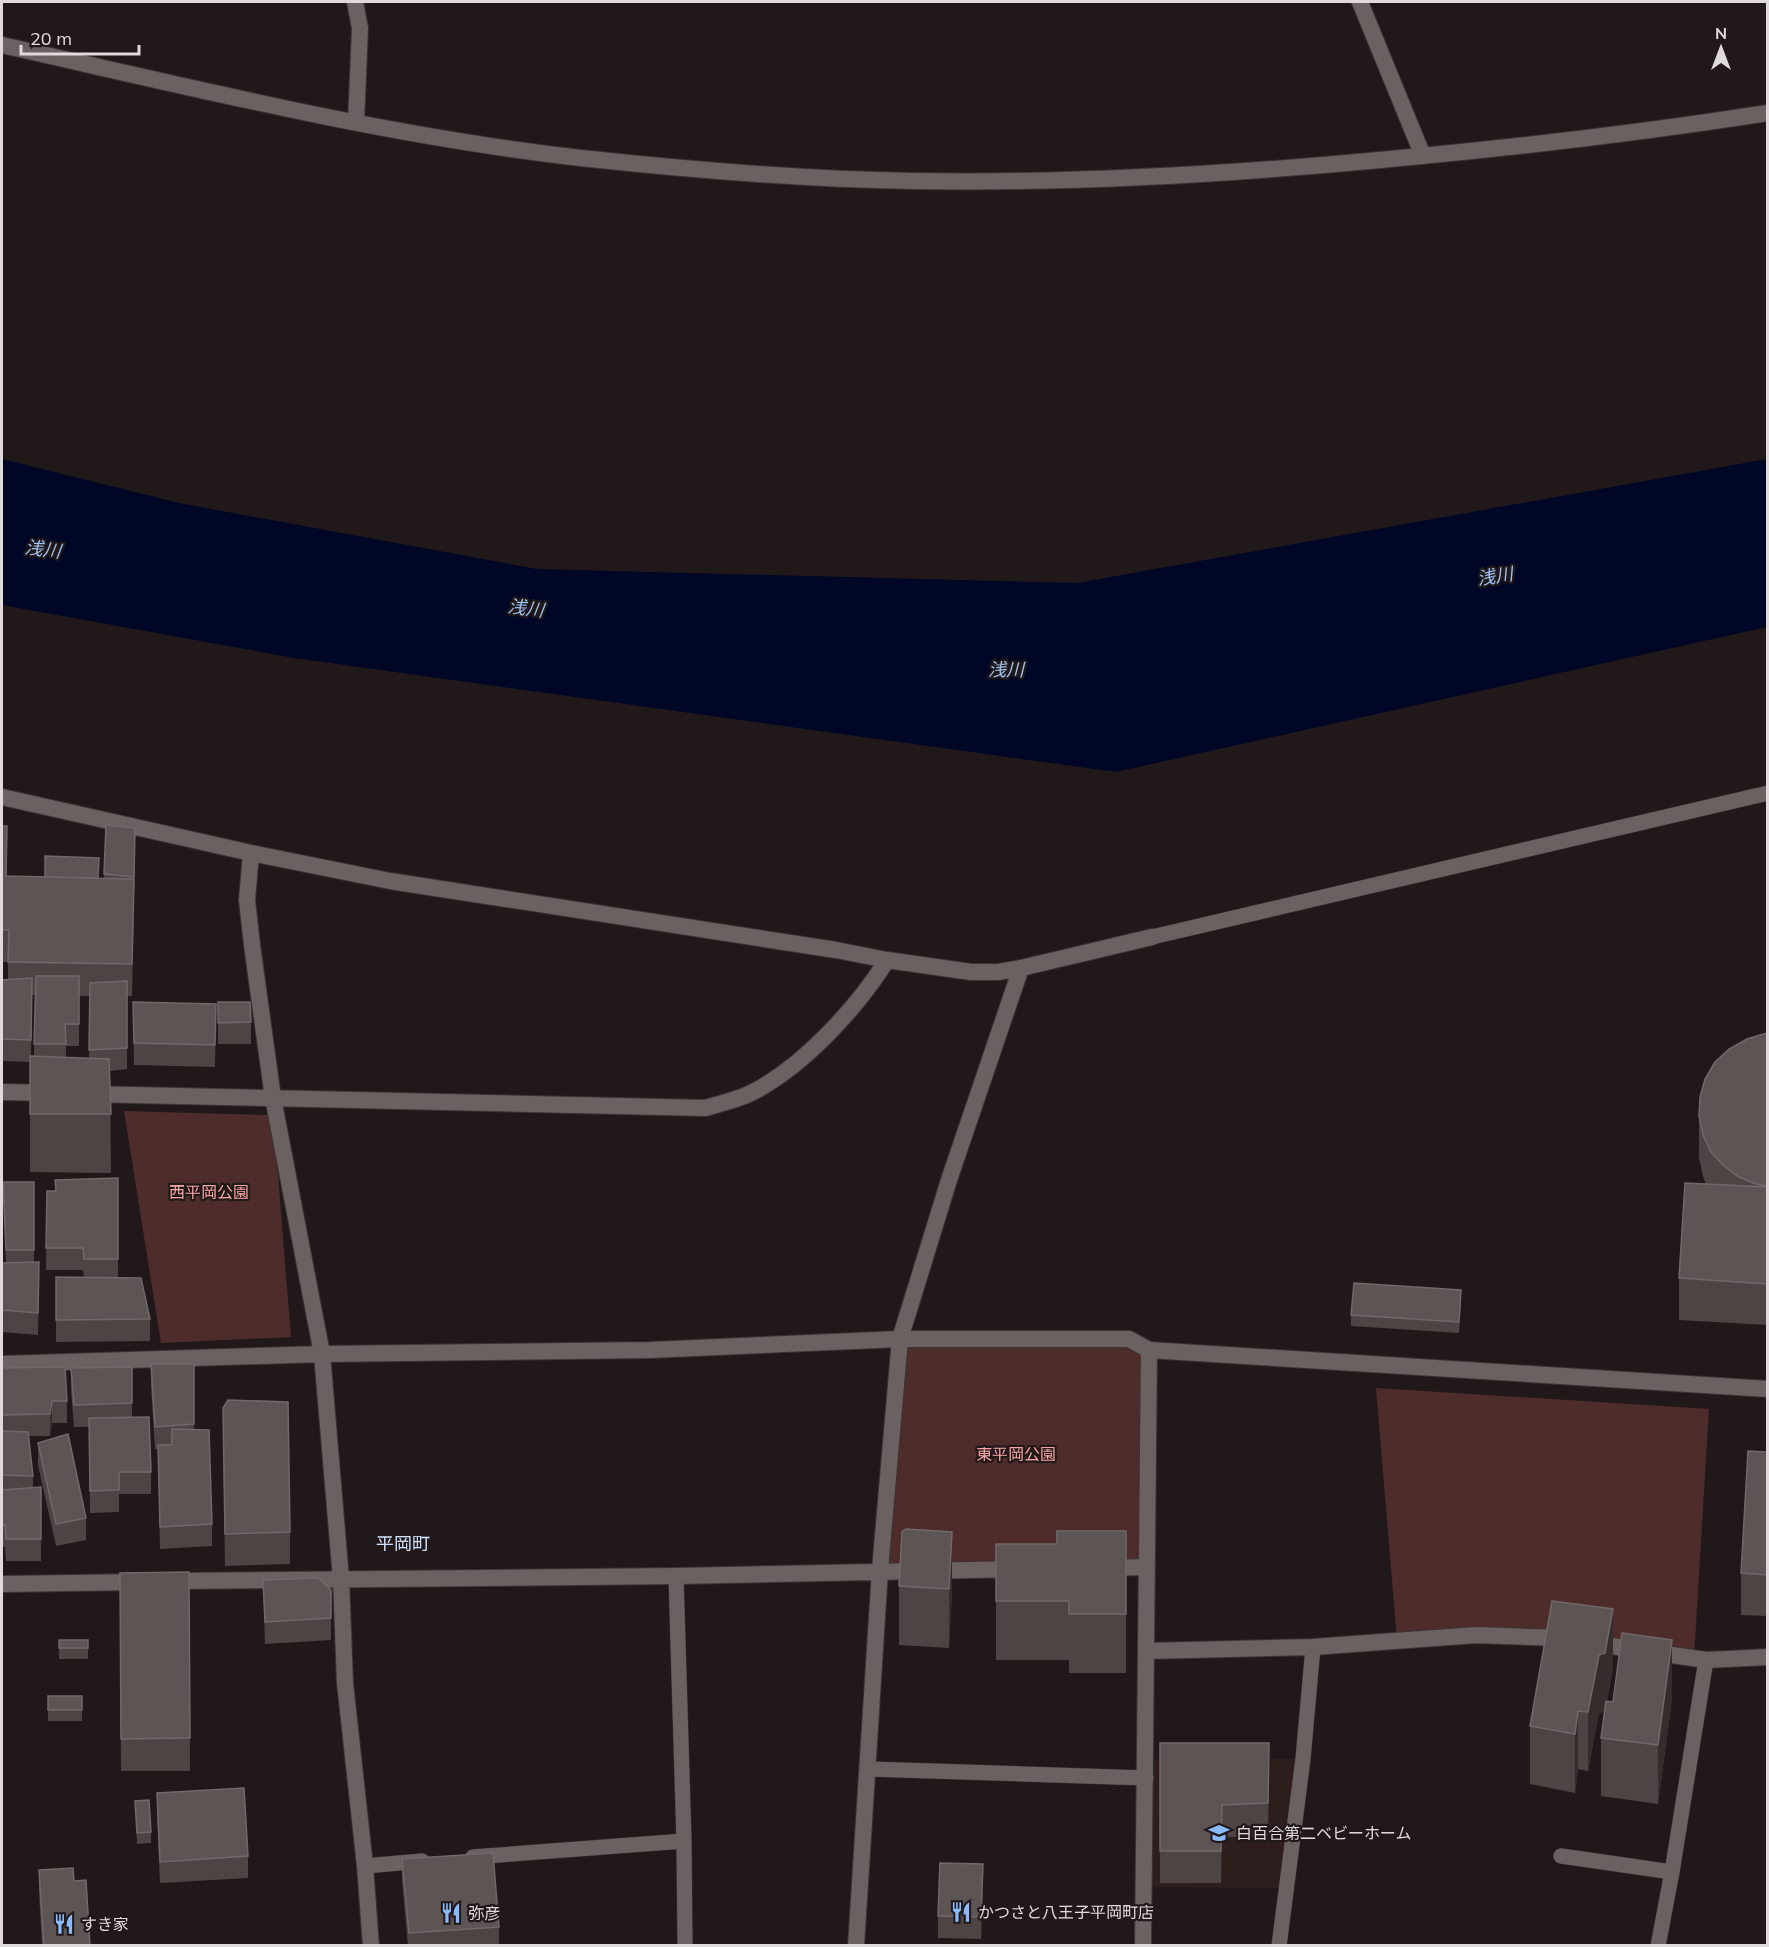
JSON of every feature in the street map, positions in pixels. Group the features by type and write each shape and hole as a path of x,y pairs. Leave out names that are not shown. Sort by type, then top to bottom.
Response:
{"street":[{"path":"355,2 360,28 356,122"},
{"path":"1360,2 1423,156"},
{"path":"2,45 356,122 451,139 580,158 742,172 901,181 1124,178 1341,165 1545,144 1767,113"},
{"path":"2,797 251,853 390,881 971,972 998,972 1021,968 1152,937"},
{"path":"251,853 247,900 273,1098 322,1354 341,1579 345,1683 365,1866 371,1946"},
{"path":"2,1092 705,1108 749,1094 785,1072 828,1033 869,989 887,960"},
{"path":"856,1946 880,1570 900,1339 949,1180 1021,968"},
{"path":"2,1364 322,1354 650,1350 900,1339 1129,1339 1149,1350 1767,1389"},
{"path":"1143,1946 1149,1350"},
{"path":"1088,1568 1146,1567"},
{"path":"2,1584 676,1576 1030,1568"},
{"path":"1147,1651 1313,1647 1476,1635 1557,1638 1706,1660 1767,1657"}],"lane":[{"path":"1152,937 1767,793"},
{"path":"676,1576 685,1946"},
{"path":"1279,1946 1303,1759 1313,1647"},
{"path":"1658,1946 1706,1660"},
{"path":"869,1769 1146,1778"},
{"path":"460,1858 684,1841"},
{"path":"1561,1856 1672,1872"},
{"path":"365,1866 436,1860"}],"shaded area":[{"name":"白百合第二ベビーホーム","path":"1146,1759 1303,1759 1287,1888 1144,1887"}],"green space":[{"name":"西平岡公園","path":"124,1111 267,1115 276,1150 291,1337 161,1343"},
{"name":"東平岡公園","path":"900,1339 1129,1339 1149,1350 1146,1567 880,1570"},
{"path":"1376,1388 1709,1409 1694,1658 1557,1638 1397,1639"}],"water":[{"name":"浅川","path":"2,459 179,503 537,569 1077,583 1767,459 1767,627 1116,772 294,658 2,605"}],"building":[{"path":"106,825 135,828 134,877 104,874"},
{"path":"2,826 7,826 6,876 134,879 132,964 8,962 9,930 2,930"},
{"path":"45,856 99,858 98,878 45,877"},
{"path":"36,976 79,976 79,1024 65,1024 66,1044 34,1044"},
{"path":"32,978 31,1040 2,1039 2,980"},
{"path":"127,981 127,1048 89,1050 90,983"},
{"path":"133,1002 216,1004 215,1045 134,1043"},
{"path":"218,1002 250,1002 251,1022 218,1023"},
{"path":"1767,1033 1767,1186 1739,1177 1724,1166 1711,1152 1703,1135 1699,1116 1700,1097 1705,1079 1715,1062 1729,1049 1747,1039"},
{"path":"30,1056 109,1059 111,1114 30,1114"},
{"path":"118,1178 118,1259 84,1259 83,1248 46,1248 47,1191 56,1191 55,1180"},
{"path":"3,1182 34,1182 34,1250 6,1250"},
{"path":"1685,1183 1767,1187 1767,1284 1679,1278"},
{"path":"39,1262 38,1313 2,1310 2,1263"},
{"path":"56,1277 141,1278 150,1319 56,1320"},
{"path":"1354,1283 1461,1290 1459,1322 1351,1315"},
{"path":"151,1364 194,1364 194,1424 155,1427"},
{"path":"65,1367 67,1401 52,1401 50,1414 2,1415 2,1368"},
{"path":"132,1367 132,1403 74,1405 71,1368"},
{"path":"228,1400 288,1402 290,1532 225,1534 223,1408"},
{"path":"149,1417 151,1472 119,1472 119,1490 90,1491 89,1418"},
{"path":"172,1429 209,1430 212,1524 160,1527 158,1445 172,1445"},
{"path":"2,1431 28,1432 33,1476 2,1475"},
{"path":"68,1434 86,1518 56,1524 38,1443"},
{"path":"1748,1451 1767,1452 1767,1575 1741,1573"},
{"path":"41,1487 41,1539 6,1539 5,1525 2,1525 2,1490"},
{"path":"906,1529 952,1532 949,1589 899,1586 902,1532"},
{"path":"1057,1531 1126,1531 1126,1614 1069,1614 1069,1601 996,1601 996,1544 1057,1544"},
{"path":"189,1572 190,1738 121,1739 120,1573"},
{"path":"318,1578 331,1590 331,1618 265,1622 263,1580"},
{"path":"1552,1601 1613,1609 1605,1653 1599,1655 1588,1712 1578,1711 1575,1734 1530,1726"},
{"path":"1622,1633 1672,1640 1658,1745 1601,1738 1606,1701 1613,1702"},
{"path":"59,1640 88,1640 88,1648 59,1648"},
{"path":"48,1696 82,1696 82,1710 48,1710"},
{"path":"1160,1743 1269,1743 1268,1803 1222,1805 1221,1851 1160,1851"},
{"path":"244,1788 248,1856 160,1862 157,1793"},
{"path":"149,1800 151,1832 137,1833 135,1801"},
{"name":"弥彦","path":"493,1853 499,1927 409,1933 402,1859"},
{"path":"940,1863 983,1864 981,1917 938,1916"},
{"name":"すき家","path":"73,1868 74,1881 86,1880 90,1946 44,1946 39,1870"}],"place":[{"name":"白百合第二ベビーホーム","path":"1219,1833"},
{"name":"かつさと八王子平岡町店","path":"961,1912"},
{"name":"弥彦","path":"451,1913"},
{"name":"すき家","path":"64,1924"}],"district":[{"name":"平岡町","path":"403,1543"}]}
